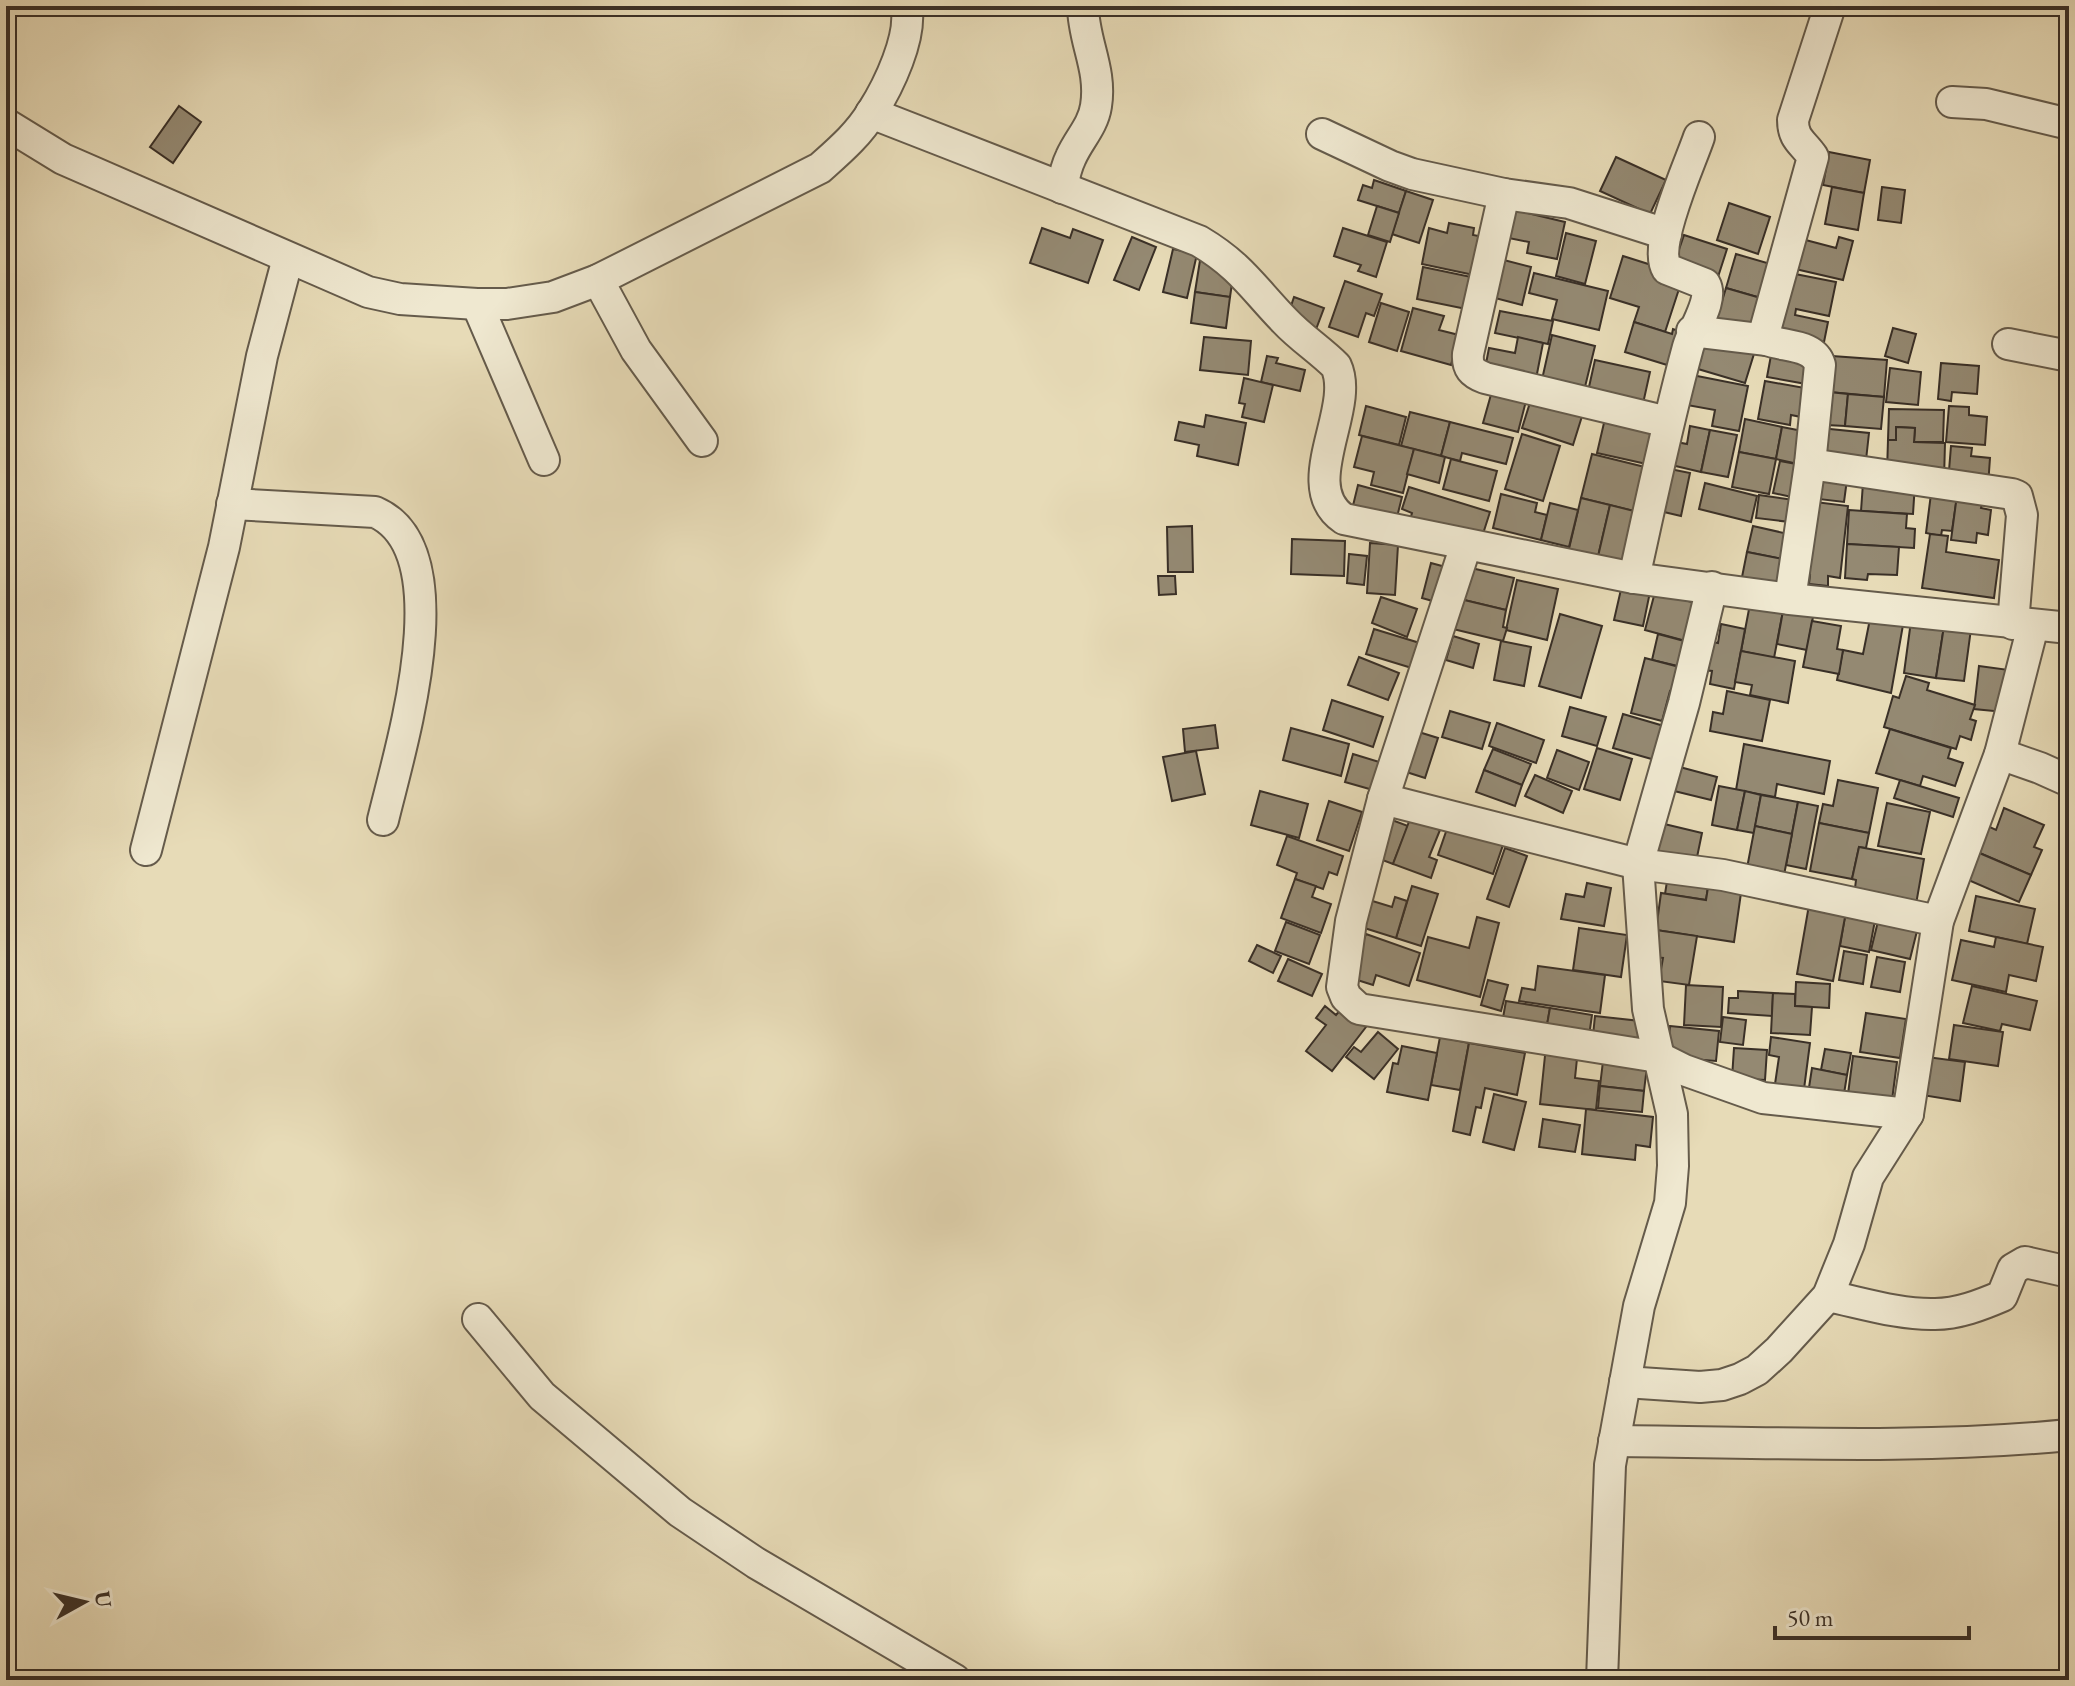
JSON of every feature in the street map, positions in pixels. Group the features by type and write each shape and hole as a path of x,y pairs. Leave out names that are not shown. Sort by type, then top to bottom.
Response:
{"street":[{"path":"6,124 63,159 368,292 400,299 507,304 553,297 598,280 820,168 844,147 871,113 899,56 907,24 906,6"},
{"path":"1062,188 1071,156 1090,126 1097,105 1095,62 1086,35 1083,6"},
{"path":"1767,340 1765,325 1813,157 1798,142 1793,131 1793,120 1830,6"},
{"path":"1952,102 1986,104 2069,124"},
{"path":"871,113 1199,241 1243,272 1307,343 1336,366 1341,376 1342,389 1326,456 1325,479 1327,495 1335,513 1344,519 1634,578 1790,599 2069,628"},
{"path":"1322,134 1412,174 1504,194 1569,203 1666,234"},
{"path":"1634,578 1668,422 1692,331 1707,303 1707,286 1667,269 1662,255 1666,234 1699,137"},
{"path":"1504,194 1468,354 1470,369 1485,378 1668,422"},
{"path":"146,850 224,547 262,356 288,258"},
{"path":"598,280 636,350 702,441"},
{"path":"477,304 544,460"},
{"path":"1692,331 1767,340 1811,351 1818,357 1820,365 1810,464 1790,599"},
{"path":"2008,344 2069,356"},
{"path":"1625,1382 1700,1387 1740,1379 1757,1370 1779,1350 1828,1296 1849,1244 1868,1177 1908,1114 1938,921 2000,754 2023,625 2022,515 2017,496 1810,464"},
{"path":"232,504 375,512 396,526 409,550 420,593 422,621 413,696 383,820"},
{"path":"1466,545 1383,799 1351,921 1342,979 1344,992 1355,1006 1658,1057 1684,1070 1763,1098 1908,1114"},
{"path":"1602,1680 1610,1465 1639,1306 1670,1203 1673,1166 1672,1114 1648,1009 1638,864 1684,703 1712,587"},
{"path":"2000,754 2069,781"},
{"path":"1383,799 1638,864 1723,875 1938,921"},
{"path":"1828,1296 1934,1314 1980,1305 2002,1296 2013,1269 2025,1262 2069,1272"},
{"path":"478,1319 542,1396 680,1512 756,1563 955,1680"},
{"path":"1614,1441 1896,1444 2069,1435"}],"building":[{"path":"179,106 201,122 173,163 150,147"},
{"path":"1829,152 1870,160 1864,193 1823,185"},
{"path":"1616,157 1666,180 1650,214 1600,191"},
{"path":"1374,180 1406,191 1399,213 1358,200 1363,185 1372,188"},
{"path":"1832,187 1864,193 1858,230 1825,224"},
{"path":"1882,187 1905,190 1901,223 1878,220"},
{"path":"1406,191 1433,200 1419,243 1392,234"},
{"path":"1729,203 1770,217 1758,254 1717,240"},
{"path":"1377,206 1399,213 1390,242 1368,235"},
{"path":"1511,209 1565,222 1557,259 1527,253 1529,242 1499,236"},
{"path":"1449,223 1474,228 1473,235 1484,237 1483,277 1422,264 1429,228 1447,233"},
{"path":"1042,228 1070,238 1073,229 1103,240 1088,283 1030,263"},
{"path":"1343,228 1387,242 1376,277 1358,271 1361,265 1334,256"},
{"path":"1566,233 1596,241 1585,284 1556,276"},
{"path":"1684,235 1727,249 1718,277 1672,270"},
{"path":"1132,237 1156,247 1139,290 1114,280"},
{"path":"1839,237 1853,241 1843,280 1791,268 1798,238 1836,248"},
{"path":"1173,249 1197,254 1187,298 1163,292"},
{"path":"1201,254 1234,270 1230,297 1195,292"},
{"path":"1736,254 1781,267 1771,301 1726,288"},
{"path":"1623,256 1664,269 1660,283 1679,289 1665,332 1634,322 1639,307 1610,298"},
{"path":"1496,258 1531,267 1522,305 1495,298"},
{"path":"1423,267 1476,278 1476,311 1417,299"},
{"path":"1785,272 1836,282 1829,316 1796,309 1795,315 1828,322 1823,347 1772,337"},
{"path":"1534,273 1608,291 1599,330 1552,319 1557,300 1529,293"},
{"path":"1345,281 1382,294 1374,316 1366,313 1358,337 1329,327"},
{"path":"1726,288 1771,301 1762,334 1716,321"},
{"path":"1195,292 1230,297 1226,328 1191,323"},
{"path":"1294,297 1324,308 1315,332 1286,321"},
{"path":"1381,303 1409,312 1397,351 1369,342"},
{"path":"1413,308 1444,316 1439,330 1459,335 1451,365 1401,351"},
{"path":"1500,311 1553,321 1548,344 1495,333"},
{"path":"1634,322 1672,334 1673,329 1690,335 1680,369 1625,352"},
{"path":"1893,328 1916,334 1908,363 1885,356"},
{"path":"1552,335 1595,346 1583,395 1541,384"},
{"path":"1204,337 1251,341 1248,375 1200,370"},
{"path":"1518,337 1543,343 1535,384 1484,374 1489,348 1515,353"},
{"path":"1698,337 1757,344 1745,383 1698,369 1701,359 1692,356"},
{"path":"1772,350 1817,359 1812,385 1767,377"},
{"path":"1267,356 1278,358 1276,363 1305,370 1300,391 1261,382"},
{"path":"1832,356 1887,360 1884,397 1829,392"},
{"path":"1595,360 1650,372 1642,408 1587,396"},
{"path":"1941,363 1979,366 1977,394 1952,392 1951,401 1938,399"},
{"path":"1890,368 1921,372 1918,405 1886,402"},
{"path":"1692,375 1748,386 1739,431 1712,426 1715,410 1687,405"},
{"path":"1244,378 1273,385 1264,422 1242,417 1245,404 1239,403"},
{"path":"1765,381 1816,390 1811,419 1791,415 1790,425 1758,419"},
{"path":"1534,390 1583,413 1573,445 1522,428"},
{"path":"1492,391 1526,401 1518,432 1483,423"},
{"path":"1829,392 1848,394 1845,426 1826,425"},
{"path":"1848,394 1884,397 1881,429 1845,426"},
{"path":"1366,406 1406,417 1399,445 1359,435"},
{"path":"1949,406 1969,407 1969,415 1987,417 1985,445 1946,442"},
{"path":"1889,409 1944,410 1943,442 1914,442 1915,428 1896,427 1896,440 1888,440"},
{"path":"1607,410 1660,422 1651,465 1597,453"},
{"path":"1410,412 1450,422 1441,456 1401,446"},
{"path":"1206,415 1246,423 1238,465 1197,456 1199,445 1175,440 1179,422 1204,427"},
{"path":"1745,419 1782,427 1776,459 1739,452"},
{"path":"1450,422 1513,438 1506,464 1462,453 1460,461 1441,456"},
{"path":"1690,426 1710,430 1701,472 1667,464 1671,441 1687,444"},
{"path":"1782,427 1813,433 1807,466 1776,459"},
{"path":"1896,427 1915,428 1914,442 1945,443 1944,479 1887,472 1888,440 1896,440"},
{"path":"1820,428 1869,433 1865,469 1816,464"},
{"path":"1710,430 1737,435 1728,477 1701,472"},
{"path":"1522,434 1560,446 1543,501 1505,489"},
{"path":"1362,436 1414,449 1403,493 1371,485 1374,472 1354,467"},
{"path":"1951,446 1972,448 1971,456 1990,458 1988,486 1948,483"},
{"path":"1414,449 1445,457 1439,483 1407,474"},
{"path":"1739,452 1776,459 1769,494 1732,487"},
{"path":"1592,454 1653,469 1642,513 1581,498"},
{"path":"1451,459 1497,471 1489,501 1443,489"},
{"path":"1780,461 1807,466 1801,499 1773,493"},
{"path":"1660,467 1690,473 1681,516 1651,509"},
{"path":"1814,468 1848,472 1844,502 1810,498"},
{"path":"1705,483 1757,496 1751,522 1699,509"},
{"path":"1863,483 1915,483 1913,514 1861,511"},
{"path":"1358,485 1402,497 1394,529 1350,518"},
{"path":"1932,486 1958,490 1952,531 1942,530 1941,536 1926,533"},
{"path":"1409,487 1490,512 1481,540 1408,526 1412,513 1402,509"},
{"path":"1501,494 1537,503 1535,512 1547,515 1541,540 1493,528"},
{"path":"1759,495 1801,501 1798,523 1756,518"},
{"path":"1957,495 1983,499 1981,508 1991,510 1988,535 1977,533 1976,543 1951,540"},
{"path":"1581,498 1610,505 1596,565 1567,557"},
{"path":"1807,501 1848,506 1840,578 1828,576 1828,586 1809,584 1810,575 1799,574"},
{"path":"1550,503 1578,510 1569,547 1541,540"},
{"path":"1610,505 1642,513 1628,573 1596,565"},
{"path":"1849,510 1907,514 1906,528 1915,529 1914,548 1847,544"},
{"path":"1192,526 1193,572 1168,572 1167,527"},
{"path":"1753,526 1797,536 1792,561 1747,552"},
{"path":"1930,534 1948,536 1946,552 1999,560 1994,598 1922,588"},
{"path":"1292,539 1345,541 1344,576 1291,574"},
{"path":"1370,543 1398,545 1395,595 1367,593"},
{"path":"1847,544 1899,547 1897,575 1868,574 1867,580 1845,578"},
{"path":"1747,552 1792,561 1787,587 1742,577"},
{"path":"1349,554 1367,556 1364,585 1347,583"},
{"path":"1431,563 1453,569 1443,604 1422,598"},
{"path":"1467,567 1514,578 1506,610 1460,599"},
{"path":"1158,576 1175,576 1176,594 1159,595"},
{"path":"1517,580 1558,589 1547,640 1506,630"},
{"path":"1622,585 1650,592 1643,626 1614,620"},
{"path":"1655,592 1703,605 1693,643 1645,630"},
{"path":"1381,597 1417,609 1407,637 1372,623"},
{"path":"1460,599 1506,610 1503,627 1507,628 1503,641 1453,629"},
{"path":"1750,604 1783,611 1774,658 1741,651"},
{"path":"1783,611 1813,617 1807,650 1777,644"},
{"path":"1560,614 1602,626 1581,698 1539,686"},
{"path":"1870,619 1903,625 1891,693 1837,680 1843,650 1863,654"},
{"path":"1812,621 1841,626 1837,649 1843,650 1839,674 1803,667"},
{"path":"1911,621 1944,626 1936,678 1904,673"},
{"path":"1721,624 1745,629 1734,689 1710,684 1712,671 1703,670 1708,641 1718,643"},
{"path":"1944,626 1971,629 1964,681 1936,678"},
{"path":"1374,629 1423,644 1415,669 1366,654"},
{"path":"1658,634 1688,642 1682,667 1652,660"},
{"path":"1453,636 1479,644 1473,668 1446,660"},
{"path":"1501,641 1531,647 1524,686 1494,680"},
{"path":"1741,651 1795,661 1788,703 1750,695 1752,685 1735,682"},
{"path":"1359,657 1399,673 1388,700 1348,685"},
{"path":"1645,658 1687,669 1680,694 1670,691 1662,721 1631,713"},
{"path":"1979,666 2009,670 2004,712 1974,709"},
{"path":"1906,676 1929,683 1927,690 1975,705 1970,719 1976,721 1971,740 1960,736 1956,749 1884,727 1893,696 1899,698"},
{"path":"1727,691 1770,700 1762,741 1710,731 1713,712 1723,714"},
{"path":"1332,700 1383,717 1373,747 1323,730"},
{"path":"1570,707 1606,717 1597,746 1562,736"},
{"path":"1450,711 1490,723 1482,749 1442,737"},
{"path":"1623,714 1664,726 1655,760 1613,748"},
{"path":"1497,723 1544,740 1536,763 1489,746"},
{"path":"1215,725 1218,748 1185,752 1183,729"},
{"path":"1291,728 1349,744 1341,776 1283,760"},
{"path":"1409,729 1438,738 1425,778 1397,769"},
{"path":"1890,729 1951,748 1948,758 1963,763 1955,786 1923,776 1920,786 1876,773"},
{"path":"1744,744 1830,761 1824,794 1777,784 1775,797 1736,790"},
{"path":"1597,748 1632,759 1620,800 1584,789"},
{"path":"1493,749 1531,764 1522,785 1484,770"},
{"path":"1557,750 1589,762 1579,790 1547,778"},
{"path":"1196,751 1205,794 1172,801 1163,757"},
{"path":"1353,754 1389,765 1380,792 1345,782"},
{"path":"1676,766 1717,777 1711,800 1670,790"},
{"path":"1484,770 1522,785 1515,806 1476,792"},
{"path":"1535,775 1572,791 1563,813 1525,796"},
{"path":"1838,780 1878,788 1869,833 1819,823 1823,804 1833,806"},
{"path":"1900,780 1959,798 1953,817 1894,798"},
{"path":"1719,786 1745,791 1737,830 1712,825"},
{"path":"1260,791 1308,804 1299,838 1251,825"},
{"path":"1745,791 1761,795 1754,833 1737,830"},
{"path":"1761,795 1798,802 1792,834 1755,826"},
{"path":"1329,801 1362,812 1349,851 1317,840"},
{"path":"1798,802 1818,806 1806,869 1786,865"},
{"path":"1887,803 1930,812 1921,854 1878,846"},
{"path":"2004,808 2044,825 2034,847 2042,850 2031,875 1968,848 1979,822 1996,830"},
{"path":"1384,817 1408,826 1393,864 1369,855"},
{"path":"1410,819 1440,830 1429,857 1437,860 1431,878 1393,864"},
{"path":"1656,822 1702,833 1696,862 1650,851"},
{"path":"1449,823 1504,842 1493,874 1438,855"},
{"path":"1819,823 1869,833 1866,848 1859,847 1852,879 1810,871"},
{"path":"1755,826 1792,834 1784,875 1747,868"},
{"path":"1287,836 1343,856 1337,875 1329,872 1323,889 1295,879 1297,873 1277,865"},
{"path":"1859,847 1924,859 1915,910 1855,888 1856,880 1852,879"},
{"path":"1505,848 1527,856 1509,907 1487,899"},
{"path":"1977,852 2031,875 2019,902 1966,879"},
{"path":"1668,875 1709,881 1706,900 1665,894"},
{"path":"1295,879 1316,886 1312,897 1331,904 1321,933 1281,918"},
{"path":"1709,881 1742,886 1734,942 1656,930 1661,893 1706,900"},
{"path":"1587,883 1611,888 1604,926 1561,919 1566,894 1584,897"},
{"path":"1412,886 1438,894 1421,946 1396,938"},
{"path":"1976,896 2035,909 2027,944 1969,931"},
{"path":"1395,897 1407,901 1396,938 1358,926 1366,899 1392,907"},
{"path":"1847,904 1877,910 1869,952 1840,946"},
{"path":"1809,905 1846,912 1833,981 1797,974"},
{"path":"1880,913 1919,923 1910,959 1871,950"},
{"path":"1477,917 1499,923 1480,997 1417,980 1428,937 1469,948"},
{"path":"1286,922 1320,935 1309,964 1275,951"},
{"path":"1579,928 1627,935 1621,977 1573,970"},
{"path":"1656,930 1697,936 1689,985 1659,981 1663,958 1652,957"},
{"path":"1366,934 1420,953 1409,986 1376,975 1373,985 1351,978"},
{"path":"1996,937 2043,947 2036,981 2009,975 2006,992 1952,980 1961,940 1994,947"},
{"path":"1257,945 1281,956 1273,973 1249,961"},
{"path":"1844,951 1867,955 1863,984 1839,980"},
{"path":"1877,957 1905,962 1900,992 1871,987"},
{"path":"1288,959 1322,974 1312,996 1278,981"},
{"path":"1538,966 1605,975 1600,1013 1519,1001 1522,988 1535,990"},
{"path":"1488,980 1508,985 1501,1011 1481,1005"},
{"path":"1796,982 1830,984 1829,1008 1795,1006"},
{"path":"1686,985 1723,987 1721,1027 1684,1025"},
{"path":"1972,986 2037,1001 2030,1030 2002,1024 2000,1031 1963,1023"},
{"path":"1738,991 1773,993 1772,1016 1728,1013 1729,998 1738,998"},
{"path":"1773,993 1795,994 1795,1006 1812,1007 1810,1035 1771,1033"},
{"path":"1506,1001 1550,1008 1545,1036 1501,1029"},
{"path":"1325,1006 1336,1015 1342,1008 1366,1027 1332,1071 1306,1051 1326,1025 1316,1018"},
{"path":"1550,1008 1592,1015 1588,1043 1545,1036"},
{"path":"1866,1013 1906,1019 1900,1058 1860,1052"},
{"path":"1595,1016 1640,1021 1636,1050 1592,1045"},
{"path":"1723,1017 1746,1020 1743,1045 1720,1042"},
{"path":"1954,1025 2003,1032 1998,1066 1949,1059"},
{"path":"1670,1026 1719,1031 1716,1061 1667,1057"},
{"path":"1378,1032 1398,1049 1374,1079 1346,1057 1354,1047 1361,1052"},
{"path":"1440,1037 1469,1043 1460,1090 1431,1085"},
{"path":"1771,1037 1810,1043 1804,1089 1775,1084 1779,1057 1769,1055"},
{"path":"1469,1043 1525,1053 1517,1095 1485,1088 1481,1108 1476,1107 1470,1135 1453,1131"},
{"path":"1402,1046 1437,1053 1428,1100 1387,1092 1393,1063 1398,1064"},
{"path":"1546,1046 1578,1049 1575,1078 1599,1081 1596,1110 1540,1104"},
{"path":"1734,1048 1767,1050 1765,1080 1732,1078"},
{"path":"1825,1049 1851,1053 1847,1075 1821,1070"},
{"path":"1604,1053 1648,1058 1644,1091 1600,1086"},
{"path":"1853,1056 1897,1062 1892,1100 1848,1094"},
{"path":"1927,1057 1965,1062 1960,1101 1922,1095"},
{"path":"1812,1068 1847,1075 1843,1100 1808,1094"},
{"path":"1600,1086 1644,1091 1642,1112 1598,1108"},
{"path":"1494,1094 1526,1102 1514,1150 1483,1142"},
{"path":"1586,1109 1653,1117 1650,1147 1636,1145 1635,1160 1582,1154"},
{"path":"1543,1119 1580,1125 1575,1152 1539,1147"}]}
